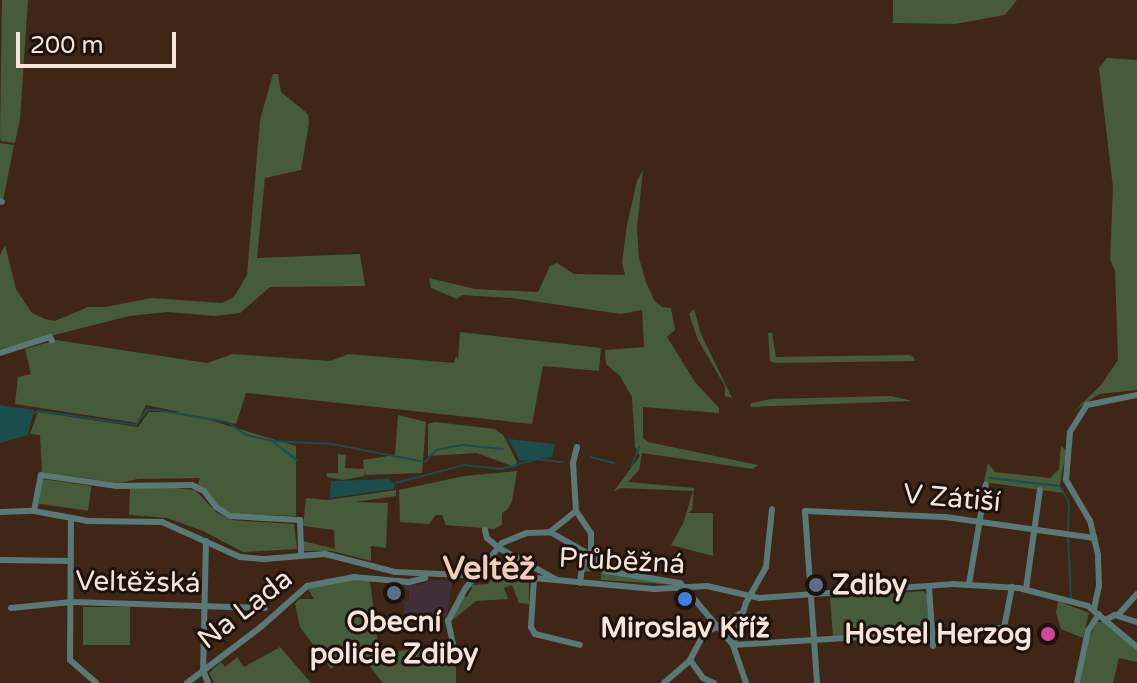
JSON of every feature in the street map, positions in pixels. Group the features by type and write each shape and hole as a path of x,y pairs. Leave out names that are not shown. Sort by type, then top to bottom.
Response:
{"street":[{"path":"0,353 50,337 52,341"},
{"path":"1077,683 1088,631 1099,614 1100,572 1095,538 1079,499 1066,480 1070,432 1087,405 1137,395"},
{"path":"577,447 573,463 576,511 591,533 580,583"},
{"path":"34,511 39,477 45,475 117,486 192,485 204,491 216,507 230,516 300,520 301,556"},
{"path":"969,584 986,484"},
{"path":"1026,589 1040,490"},
{"path":"733,645 743,612 766,567 772,509"},
{"name":"Průběžná","path":"0,512 34,511 71,518 162,522 230,554 255,559 335,556 378,570 425,574 534,578 654,589 722,588 749,598 969,584 1012,587 1071,600 1099,614 1137,647"},
{"path":"550,532 576,511"},
{"name":"V Zátiší","path":"809,593 805,511 981,521 1095,538"},
{"path":"71,518 70,660 96,683"},
{"path":"485,530 487,538 499,548 557,580"},
{"path":"453,644 448,624 450,613 474,576 499,548 527,533 550,532 606,571 680,583 733,645 746,683"},
{"path":"206,541 203,670 208,683"},
{"path":"0,560 71,561"},
{"name":"Na Lada","path":"187,683 312,584 354,577 409,582 425,578 425,574"},
{"path":"534,578 531,627 535,634 580,645"},
{"path":"929,586 933,646"},
{"path":"733,645 1004,628 1012,587"},
{"path":"809,593 817,683"},
{"path":"1118,615 1137,594"},
{"name":"Veltěžská","path":"11,608 72,602 265,608"},
{"path":"664,683 690,660 697,642 715,627 743,612"},
{"path":"1099,614 1118,615 1137,622"},
{"path":"690,660 703,678 714,683"}],"shaded area":[{"path":"431,580 452,581 447,616 404,623 404,602 409,601 409,590 397,590 396,584 420,585"}],"green space":[{"path":"2,0 28,0 20,119 15,143 1,141 0,137"},
{"path":"893,0 1017,0 1005,15 955,24 893,23"},
{"path":"1107,58 1137,60 1137,390 1099,394 1074,411 1101,385 1118,360 1115,271 1110,259 1113,188 1099,68"},
{"path":"273,74 278,74 281,92 308,114 309,123 301,170 265,178 257,258 360,254 365,286 270,287 240,313 214,316 168,312 129,316 0,349 0,255 5,245 16,289 32,313 45,319 55,321 88,307 152,298 222,303 234,297 247,275 260,120"},
{"path":"0,143 14,145 3,201 0,200"},
{"path":"643,170 637,229 639,258 646,282 654,300 662,307 671,308 675,330 667,337 695,382 719,408 719,413 643,407 643,438 648,442 758,465 753,469 642,453 639,470 628,482 694,488 692,510 688,513 713,513 713,556 671,545 683,524 693,491 621,488 614,491 640,456 635,447 632,397 620,376 606,364 605,350 644,347 642,310 621,314 512,298 462,295 457,299 431,288 429,278 475,289 538,292 550,266 557,263 574,274 625,275 622,262 627,225 637,181"},
{"path":"694,309 701,334 732,398 725,396 725,386 698,340 689,314"},
{"path":"460,332 601,348 599,371 543,366 532,424 246,393 236,424 196,416 296,446 296,516 233,514 220,507 198,484 200,478 138,479 120,483 42,472 40,435 30,434 38,412 138,427 149,412 180,412 146,405 137,423 15,404 18,377 31,374 25,349 56,340 207,363 233,354 330,361 349,354 454,363 456,356 458,360"},
{"path":"768,333 772,333 776,357 908,355 913,356 915,361 776,363 770,361"},
{"path":"891,396 912,401 750,407 751,403 771,399"},
{"path":"398,415 426,422 422,473 365,475 364,472 364,476 343,480 327,477 327,473 338,473 338,454 346,455 345,468 364,469 363,460 395,455"},
{"path":"435,422 495,429 504,436 517,462 515,467 477,453 428,456 428,424"},
{"path":"1061,446 1066,451 1060,485 1064,493 984,482 988,463 995,472 1050,478 1059,469"},
{"path":"517,471 512,501 502,513 502,525 494,529 446,525 442,515 436,515 429,524 400,522 399,490 464,476"},
{"path":"42,479 92,486 88,511 39,504"},
{"path":"151,486 195,490 216,512 230,520 294,524 297,549 243,552 203,531 167,518 129,515 130,489"},
{"path":"396,490 396,496 355,502 388,503 386,548 371,546 371,561 332,551 304,551 303,541 335,549 334,530 303,526 306,498 328,500"},
{"path":"590,559 609,573 677,585 601,580 601,571 582,572"},
{"path":"345,579 370,581 379,655 448,642 456,660 456,683 383,683 356,649 331,669 300,627 295,604 299,599 314,599 308,589"},
{"path":"491,579 529,580 529,604 519,603 512,585 504,588 508,599 476,601 450,622 463,596 467,597 471,585 488,584"},
{"path":"923,591 927,594 929,628 833,636 830,598"},
{"path":"1058,601 1089,613 1083,638 1061,629 1056,613"},
{"path":"83,607 130,607 130,645 83,645"},
{"path":"1097,622 1104,622 1137,650 1137,662 1119,658 1113,683 1080,683 1089,638"},
{"path":"280,647 311,683 214,683 209,673 221,662 225,667 237,657 244,667"}],"water":[{"path":"0,405 34,410 28,435 0,443"},
{"path":"508,439 555,444 552,457 520,461"},
{"path":"389,479 395,484 394,489 330,498 331,481"}],"waterway":[{"path":"32,414 39,411 136,425 147,410 157,410 227,422 246,435 272,441 332,444 425,462 436,450 462,445 503,449"},
{"path":"273,442 298,461"},
{"path":"631,467 639,447"},
{"path":"591,457 614,463"},
{"path":"396,483 464,465 502,469 537,459 563,462"},
{"path":"990,478 1060,486 1069,502 1068,530"},
{"path":"1068,537 1071,598"}],"place":[{"name":"Zdiby","path":"816,585"},
{"name":"Obecní policie Zdiby","path":"394,593"},
{"name":"Miroslav Kříž","path":"685,599"},
{"name":"Hostel Herzog","path":"1048,634"}],"district":[{"name":"Veltěž","path":"489,569"}]}
